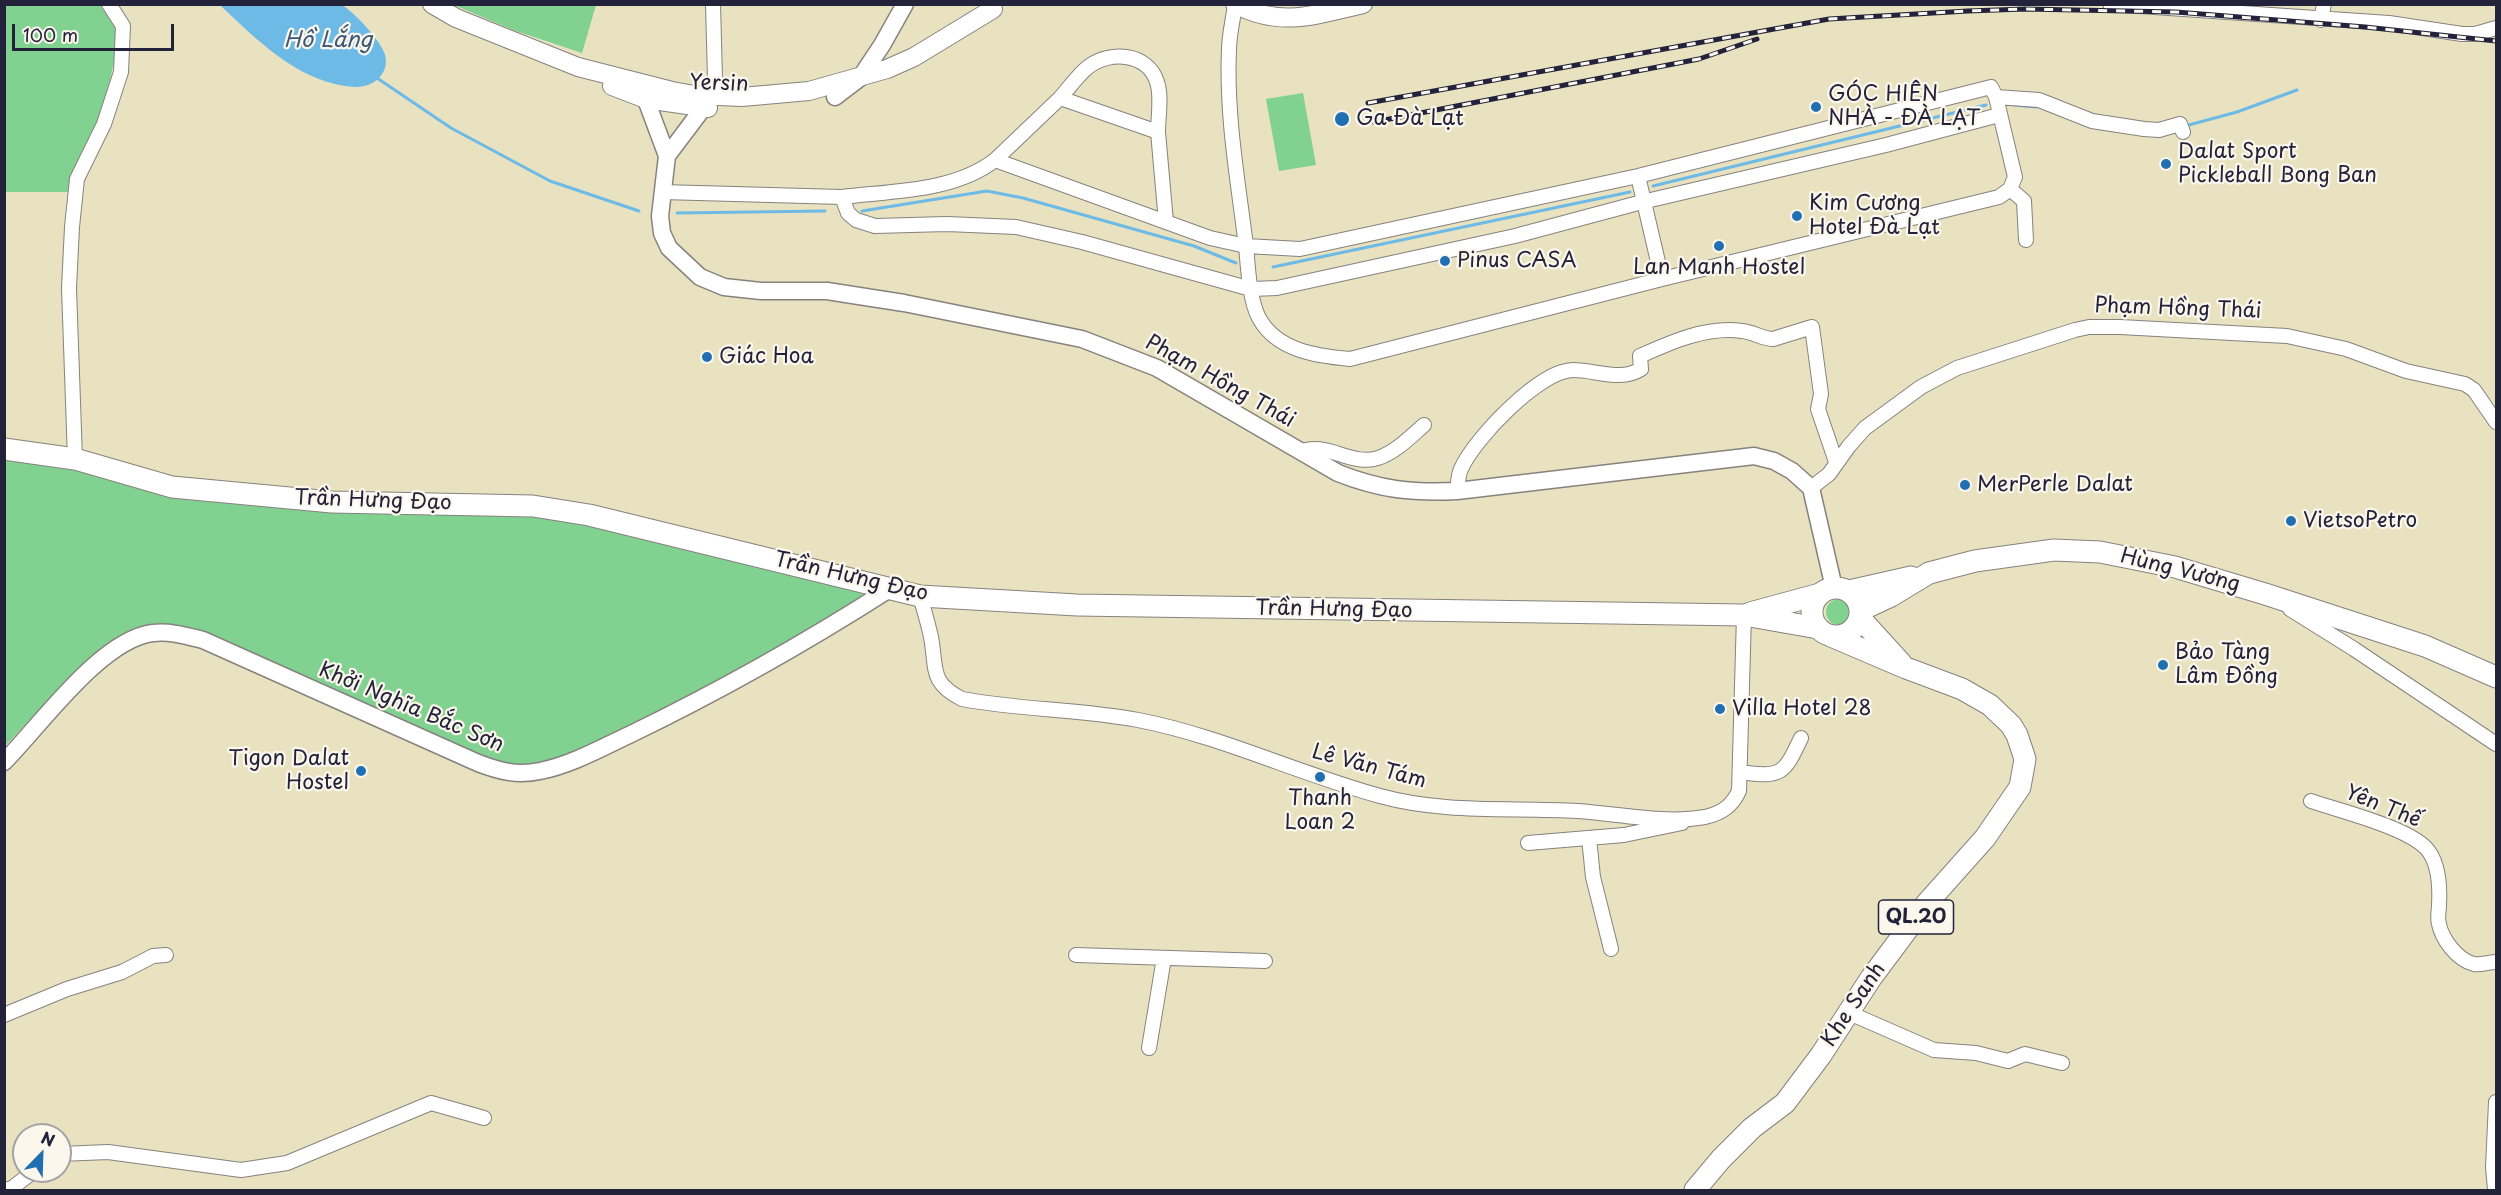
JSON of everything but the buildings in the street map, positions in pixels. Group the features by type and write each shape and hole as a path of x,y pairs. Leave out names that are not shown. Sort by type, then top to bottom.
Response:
{"main road":[{"name":"Yersin","path":"432,4 466,22 578,67 595,79 643,91 672,91 708,102 762,108 818,102 836,97"},
{"path":"1235,5 1261,16 1283,19 1304,17 1363,4"},
{"path":"860,78 914,57 996,7"},
{"path":"836,97 905,75 925,65 973,32 996,7"},
{"name":"Yersin","path":"708,102 799,93 860,78"},
{"name":"Trần Hưng Đạo","path":"4,449 75,459 182,488 332,502 532,506 589,515 920,596 1077,605 1744,615 1825,632"},
{"name":"Hùng Vương","path":"1860,614 1929,573 2010,556 2078,550 2140,558 2265,594 2426,646 2496,677"},
{"name":"Trần Hưng Đạo","path":"1744,615 1834,591 1929,573"},
{"path":"1834,591 1813,607 1812,614 1825,632 1846,634 1852,630 1860,614"},
{"name":"QL.20","path":"1834,591 1855,596 1860,614"},
{"name":"Khe Sanh","path":"1860,614 1906,668"},
{"name":"Khe Sanh","path":"1695,1191 1752,1128 1785,1103 1927,903 1985,838 2020,787 2025,759 2012,725 1990,705 1962,688 1906,668 1825,632"}],"street":[{"path":"75,459 69,288 73,218 77,179 104,124 121,72 123,26 109,4"},
{"path":"708,102 715,79 712,4"},
{"name":"Yersin","path":"836,97 860,78 905,4"},
{"path":"2110,4 2389,23 2462,34 2475,34 2496,28"},
{"path":"2321,20 2324,4"},
{"path":"995,160 1210,238 1246,246 1300,249 1638,176 1991,87 2015,177 2010,189 1999,197 1662,279 1350,359 1319,356 1296,350 1275,337 1258,317 1251,289 1246,246 1229,103 1229,49 1235,5"},
{"path":"662,192 842,197 963,178 995,160 1088,68 1104,58 1120,56 1138,59 1152,69 1158,84 1158,132 1166,222"},
{"path":"643,91 667,156"},
{"path":"1995,97 2039,100 2092,121 2159,130 2182,129"},
{"path":"1060,98 1158,132"},
{"name":"Phạm Hồng Thái","path":"708,102 667,156 660,216 662,233 669,248 700,277 724,288 761,291 827,291 904,303 1082,339 1157,368 1338,473 1383,488 1421,493 1457,491 1754,456 1774,461 1792,471 1811,488 1829,474 1836,462 1865,428 1921,387 1945,373 2089,327 2287,336 2313,341 2364,354 2374,361 2406,371 2465,384 2474,390 2496,422"},
{"path":"842,197 849,213 856,220 875,226 946,224 1016,227 1082,242 1251,289 1277,288 1476,245 1642,202 1886,145 1999,115"},
{"path":"1638,176 1642,202 1662,279"},
{"path":"2010,189 2024,201 2026,240"},
{"path":"1457,491 1460,470 1483,436 1504,413 1557,374 1572,369 1632,375 1641,369 1640,356 1672,341 1723,331 1744,331 1773,339 1812,327 1821,394 1818,409 1836,462"},
{"path":"1300,452 1310,447 1364,459 1376,459 1392,452 1424,425"},
{"path":"1811,488 1834,591"},
{"name":"Khởi Nghĩa Bắc Sơn","path":"4,762 92,667 128,641 152,633 166,633 203,640 478,763 506,773 540,771 562,765 606,745 717,690 888,590"},
{"path":"2265,594 2354,648 2496,744"},
{"name":"Lê Văn Tám","path":"920,596 931,638 935,675 946,691 962,699 1139,720 1189,733 1380,796 1414,804 1467,809 1577,811 1682,820 1724,811 1734,803 1739,791 1744,615"},
{"path":"1740,772 1768,775 1780,772 1789,765 1801,738"},
{"name":"Yên Thế","path":"2311,801 2390,828 2414,839 2426,848 2435,862 2440,904 2438,922 2443,936 2454,952 2473,964 2496,962"},
{"path":"1528,843 1644,832 1707,816"},
{"path":"1589,838 1593,877 1611,949"},
{"path":"4,1015 67,989 122,972 153,956 166,955"},
{"path":"1076,955 1265,961"},
{"path":"1149,1048 1164,958"},
{"path":"1848,1012 1934,1050 1976,1053 2008,1060 2025,1054 2062,1063"},
{"path":"72,1154 108,1152 241,1170 286,1163 430,1102 484,1118"},
{"path":"2495,1191 2493,1167 2496,1102"},
{"path":"1713,1169 1713,1191"},
{"path":"4,1190 18,1183"}],"green space":[{"path":"4,5 100,5 115,26 116,52 108,90 93,133 73,170 69,192 5,192"},
{"path":"454,5 596,5 582,53 513,30"},
{"path":"1303,93 1316,165 1279,171 1266,99"},
{"path":"5,458 76,469 567,520 862,590 863,600 670,706 569,755 540,766 511,766 483,757 206,634 181,626 164,624 138,627 104,647 68,679 5,746"},
{"path":"1839,599 1848,603 1852,612 1848,621 1839,625 1830,621 1826,612 1830,603"}],"water":[{"name":"Hồ Lắng","path":"220,5 342,5 366,26 377,40 384,52 386,66 375,82 362,87 335,84 316,78 264,46"}],"waterway":[{"path":"377,78 451,128 550,181 639,211"},
{"path":"2185,126 2237,112 2297,90"},
{"path":"1653,186 1986,105"},
{"path":"2014,105 2036,107"},
{"path":"862,211 987,191 1023,198 1194,246 1236,263"},
{"path":"1273,267 1630,192"},
{"path":"677,213 825,211"}],"railway":[{"path":"1368,103 1829,19 1968,11 2025,9 2176,12 2365,27 2496,41"},
{"path":"1374,122 1699,59 1757,39"}],"place":[{"name":"GÓC HIÊN NHÀ - ĐÀ LẠT","path":"1816,107"},
{"name":"Ga Đà Lạt","path":"1342,119"},
{"name":"Dalat Sport Pickleball Bong Ban","path":"2166,164"},
{"name":"Kim Cương Hotel Đà Lạt","path":"1797,216"},
{"name":"Lan Manh Hostel","path":"1719,246"},
{"name":"Pinus CASA","path":"1445,261"},
{"name":"Giác Hoa","path":"707,357"},
{"name":"MerPerle Dalat","path":"1965,485"},
{"name":"VietsoPetro","path":"2291,521"},
{"name":"Bảo Tàng Lâm Đồng","path":"2163,665"},
{"name":"Villa Hotel 28","path":"1720,709"},
{"name":"Tigon Dalat Hostel","path":"361,771"},
{"name":"Thanh Loan 2","path":"1320,777"}]}
